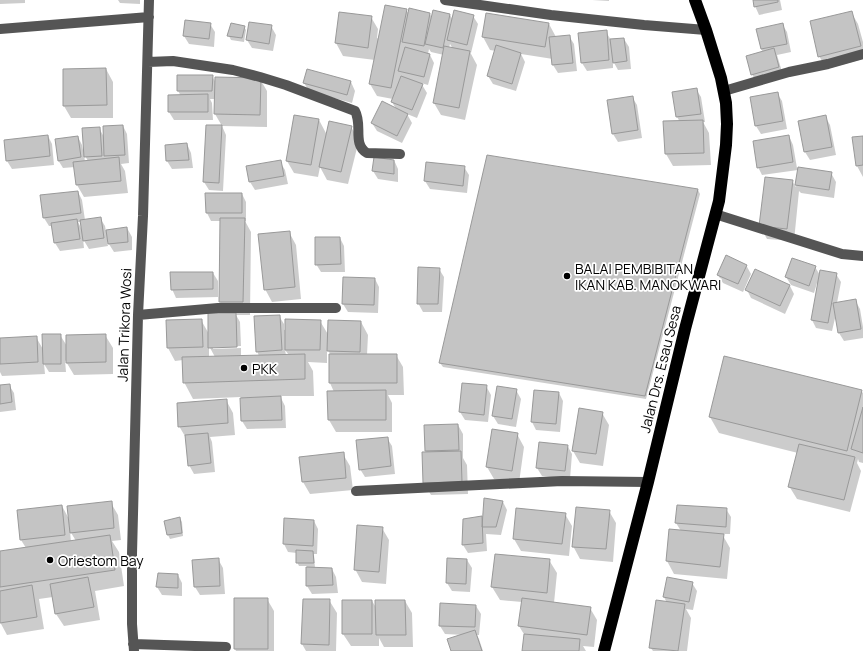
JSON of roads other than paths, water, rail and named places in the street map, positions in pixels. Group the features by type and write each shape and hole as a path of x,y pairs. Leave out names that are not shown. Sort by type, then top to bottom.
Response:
{"highway":[{"name":"Jalan Drs. Esau Sesa","path":"604,651 648,482 687,321 719,201 726,145 727,111 721,78 695,0"}],"street":[{"name":"Jalan Trikora Wosi","path":"134,648 132,624 132,554 138,315 150,0"},
{"path":"445,0 644,25 706,30"},
{"path":"0,29 149,17"},
{"path":"724,91 789,72 828,64 863,54"},
{"path":"148,62 173,61 233,70 286,85 355,111 358,116 359,141 361,148 367,153 400,154"},
{"path":"715,214 842,254 863,256"},
{"path":"138,315 218,308 336,308"},
{"path":"356,491 562,481 648,482"},
{"path":"134,648 226,647"}],"place":[{"name":"BALAI PEMBIBITAN IKAN KAB. MANOKWARI","path":"567,276"},
{"name":"PKK","path":"244,368"},
{"name":"Oriestom Bay","path":"50,560"}]}
